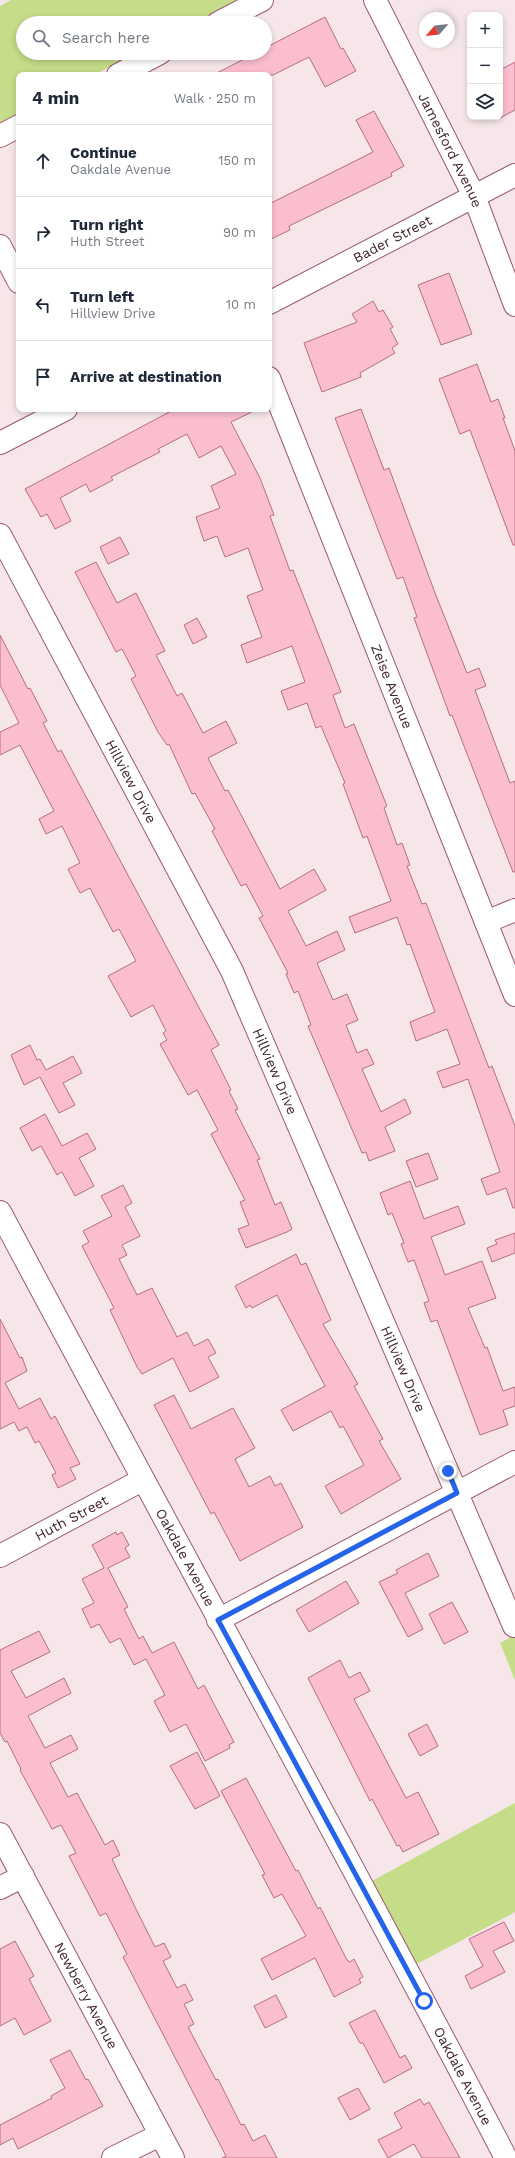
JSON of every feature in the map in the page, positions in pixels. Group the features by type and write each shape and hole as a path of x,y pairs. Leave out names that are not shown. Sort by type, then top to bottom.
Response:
{"street":[{"path":"231,16 262,0"},
{"name":"Jamesford Avenue","path":"375,0 474,196 515,305"},
{"path":"124,72 147,60"},
{"path":"0,136 16,128"},
{"name":"Bader Street","path":"272,301 515,175"},
{"path":"0,246 16,276"},
{"name":"Zeise Avenue","path":"272,386 515,995"},
{"path":"0,443 60,412"},
{"name":"Hillview Drive","path":"0,535 232,971 514,1626"},
{"path":"486,922 515,910"},
{"name":"Oakdale Avenue","path":"0,1212 142,1480 424,2001 506,2158"},
{"path":"218,1620 515,1462"},
{"name":"Huth Street","path":"0,1556 142,1480"},
{"name":"Newberry Avenue","path":"0,1834 173,2158"},
{"path":"0,1888 23,1876"},
{"path":"114,2158 160,2135"}],"green space":[{"path":"11,0 238,0 207,16 16,16 16,60 123,60 100,72 16,72 16,116 0,124 0,6"},
{"path":"515,1635 515,1680 500,1643"},
{"path":"515,1803 515,1912 415,1965 372,1881"}],"building":[{"path":"325,17 341,49 343,48 356,71 325,87 309,57 273,75 272,72 219,72 242,60 272,60 272,44"},
{"path":"515,62 515,110 503,116 503,84 503,68"},
{"path":"374,111 404,166 391,173 392,176 289,226 290,230 272,239 272,202 373,152 356,120"},
{"path":"449,273 472,334 441,345 418,285"},
{"path":"373,301 379,312 383,310 393,327 390,329 398,344 392,348 395,353 360,373 361,377 322,392 304,343 357,322 352,314"},
{"path":"477,364 491,402 498,399 515,451 515,545 513,545 470,430 460,434 439,379"},
{"path":"361,409 384,470 389,468 435,593 467,673 479,668 486,686 475,690 510,783 515,781 515,872 513,872 452,715 450,716 414,618 417,617 403,577 397,579 335,418"},
{"path":"169,412 252,412 231,422 260,478 274,515 270,516 290,571 293,570 341,692 333,695 345,728 354,724 387,806 384,808 397,845 402,843 410,865 407,866 422,904 426,903 489,1068 492,1066 515,1126 515,1208 513,1208 506,1188 487,1195 481,1179 500,1172 468,1079 443,1088 437,1072 460,1064 447,1029 416,1041 410,1022 435,1012 410,944 407,945 397,917 355,933 349,917 391,901 367,836 363,838 343,784 345,783 321,726 316,728 307,703 288,710 281,691 305,682 292,646 247,663 241,645 262,637 247,596 263,590 248,548 225,557 217,536 204,541 196,517 220,508 211,486 236,474 221,446 199,458 187,434 158,449 160,452 111,477 113,480 90,492 86,484 60,498 71,521 55,529 47,514 41,517 25,489"},
{"path":"120,537 129,554 108,564 100,547"},
{"path":"96,562 117,603 136,593 165,651 156,655 177,696 182,693 203,733 226,721 237,743 208,758 225,791 228,790 280,889 314,869 326,890 288,911 306,946 337,931 345,950 317,963 333,1000 347,994 358,1020 346,1025 357,1053 367,1049 374,1064 362,1069 381,1112 405,1099 411,1113 385,1127 395,1151 369,1161 366,1152 362,1153 308,1026 311,1025 298,991 294,993 286,974 288,973 259,918 263,916 246,884 241,886 212,831 215,829 195,793 192,794 169,744 167,745 158,732 131,679 136,676 122,649 116,652 75,572"},
{"path":"197,618 207,637 193,644 184,625"},
{"path":"0,635 28,689 30,688 47,721 43,723 58,752 61,750 219,1045 211,1050 231,1090 229,1091 238,1109 235,1110 260,1159 257,1160 275,1205 281,1202 292,1229 287,1232 246,1248 238,1229 249,1225 240,1202 245,1200 211,1134 218,1130 197,1090 188,1095 160,1044 167,1040 163,1033 166,1031 153,1005 131,1017 108,976 136,961 119,929 113,932 90,888 80,893 68,869 80,863 62,826 46,834 39,819 54,811 20,745 0,755 0,732 19,723 0,685"},
{"path":"30,1045 37,1060 40,1059 46,1070 73,1056 82,1073 63,1083 75,1105 59,1113 40,1077 24,1085 11,1055"},
{"path":"45,1114 62,1146 87,1133 96,1149 79,1158 94,1186 75,1196 62,1172 57,1175 41,1146 32,1151 20,1128"},
{"path":"428,1153 438,1179 416,1187 406,1161"},
{"path":"410,1181 424,1219 458,1206 465,1224 431,1237 445,1275 482,1261 496,1298 468,1308 485,1348 487,1347 503,1391 515,1387 515,1406 503,1410 508,1425 480,1435 437,1320 431,1322 424,1303 429,1301 414,1260 408,1262 401,1244 404,1243 392,1213 388,1215 380,1193"},
{"path":"123,1185 132,1203 125,1207 140,1236 122,1245 127,1255 119,1259 137,1295 152,1288 177,1337 187,1332 194,1346 208,1339 216,1353 208,1357 219,1377 190,1392 173,1358 142,1374 137,1367 110,1310 114,1308 82,1246 89,1242 83,1231 112,1216 101,1196"},
{"path":"515,1233 515,1253 492,1262 487,1248 497,1244 495,1240"},
{"path":"296,1254 301,1265 306,1263 331,1320 323,1324 358,1384 354,1386 383,1439 379,1441 401,1479 341,1514 325,1486 364,1465 343,1426 340,1428 331,1411 293,1431 281,1410 325,1386 277,1295 252,1308 250,1305 246,1308 235,1286"},
{"path":"0,1319 20,1358 22,1357 27,1371 5,1383 19,1409 40,1398 51,1419 55,1416 80,1464 70,1468 76,1479 58,1488 52,1475 56,1473 39,1441 35,1443 27,1427 19,1431 14,1422 0,1429"},
{"path":"174,1395 191,1429 233,1408 255,1448 235,1459 249,1487 270,1476 275,1486 281,1483 303,1527 240,1561 214,1512 211,1514 154,1405"},
{"path":"116,1532 117,1535 122,1532 129,1545 125,1548 130,1557 108,1568 128,1607 124,1609 139,1639 143,1636 152,1653 174,1642 198,1689 204,1685 234,1742 229,1745 230,1748 205,1761 186,1724 170,1732 154,1701 165,1695 146,1659 134,1665 120,1638 110,1643 99,1624 91,1628 82,1609 94,1603 82,1579 104,1568 92,1545"},
{"path":"428,1553 439,1576 405,1593 423,1629 408,1637 379,1582 398,1573 396,1570"},
{"path":"346,1581 359,1603 309,1632 296,1610"},
{"path":"452,1602 468,1632 444,1644 429,1614"},
{"path":"39,1631 50,1652 11,1671 26,1698 64,1678 71,1693 28,1716 45,1748 71,1735 78,1749 50,1763 68,1797 77,1793 105,1845 113,1840 120,1855 112,1859 155,1947 164,1943 171,1957 163,1961 177,1988 185,1984 193,2000 184,2004 194,2024 188,2027 216,2080 218,2079 241,2125 244,2124 253,2141 265,2135 277,2158 222,2158 226,2156 123,1957 127,1954 106,1913 100,1916 69,1856 76,1853 61,1825 52,1829 20,1770 21,1769 7,1741 5,1742 0,1733 0,1650"},
{"path":"340,1660 349,1678 360,1672 370,1691 354,1699 406,1798 418,1792 439,1834 403,1852 399,1845 397,1846 372,1799 370,1801 308,1678"},
{"path":"427,1724 438,1746 420,1756 408,1734"},
{"path":"197,1752 220,1796 195,1809 170,1766"},
{"path":"246,1778 296,1871 298,1870 318,1909 320,1907 347,1960 350,1962 354,1959 363,1977 359,1979 361,1983 334,1997 315,1958 272,1980 261,1959 306,1936 282,1894 274,1898 262,1875 265,1874 221,1791"},
{"path":"504,1922 514,1941 493,1951 505,1972 471,1989 465,1976 483,1966 469,1939"},
{"path":"15,1941 34,1976 29,1979 51,2021 24,2035 15,2018 0,2026 0,1949"},
{"path":"276,1995 287,2017 265,2028 254,2006"},
{"path":"375,2010 400,2058 405,2055 412,2068 384,2083 363,2043 360,2043 349,2023"},
{"path":"70,2050 86,2080 88,2079 103,2106 18,2149 13,2138 0,2145 0,2125 52,2098 51,2096 65,2088 50,2060"},
{"path":"358,2088 370,2109 350,2120 338,2098"},
{"path":"420,2099 424,2105 429,2102 460,2158 422,2158 414,2144 388,2158 378,2140 402,2128 394,2113"}],"route":[{"path":"424,2001 218,1620 457,1493 448,1471"}]}
